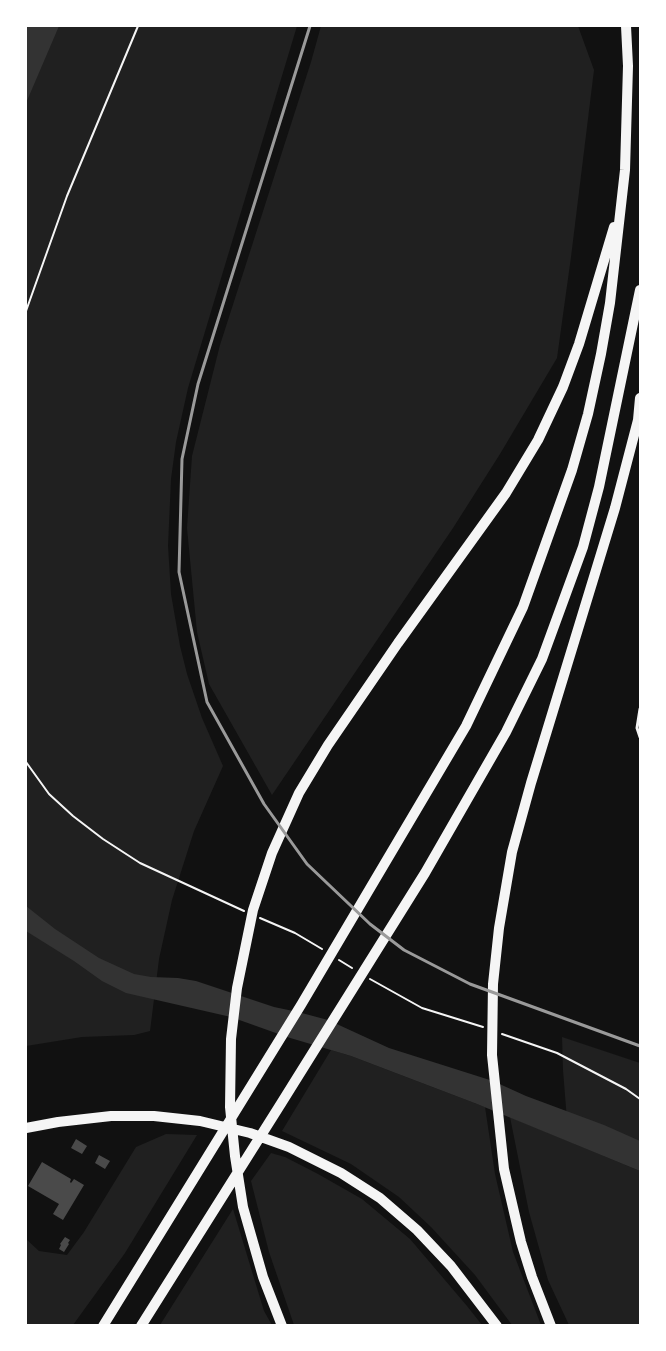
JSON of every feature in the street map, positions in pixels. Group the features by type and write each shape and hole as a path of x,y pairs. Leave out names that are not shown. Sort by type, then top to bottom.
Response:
{"highway":[{"path":"103,1326 307,995 466,726 523,607 576,458 601,354 610,303 626,170 628,66 626,26"},
{"path":"282,1326 263,1278 243,1207 230,1107 231,1039 237,988 254,910 269,862 299,793 328,745 506,493 538,440 563,387 579,344 623,195"},
{"path":"141,1326 424,873 506,732 546,648 583,547 599,487 640,290"},
{"path":"551,1326 521,1242 504,1169 492,1055 493,984 499,928 512,852 615,508 638,420 640,398"},
{"path":"26,1128 111,1116 153,1116 201,1121 250,1133 289,1147 341,1173 380,1198 417,1230 451,1266 498,1326"}],"lane":[{"path":"640,709 637,728 640,737"}],"path":[{"path":"26,311 67,196 138,26"}],"shaded area":[{"path":"26,26 297,26 188,388 176,442 171,479 168,546 171,594 180,646 202,718 223,766 194,831 172,900 159,959 150,1031 134,1035 82,1037 26,1046"},
{"path":"26,26 59,26 26,103"},
{"path":"321,26 578,26 594,70 557,358 453,528 272,795 209,684 197,632 187,528 192,456 220,345"},
{"path":"26,906 55,929 99,958 134,974 196,981 274,1007 328,1020 389,1048 493,1081 604,1125 640,1141 640,1171 477,1104 351,1056 231,1017 126,993 102,981 26,931"},
{"path":"562,1037 640,1063 640,1158 567,1120"},
{"path":"331,1050 485,1107 495,1174 513,1252 541,1325 512,1325 475,1275 431,1227 399,1197 351,1164 282,1131"},
{"path":"510,1117 640,1171 640,1325 569,1325 548,1280 529,1212"},
{"path":"166,1134 197,1135 125,1253 73,1325 26,1325 26,1239 39,1251 67,1255 84,1232 136,1147"},
{"path":"271,1153 285,1157 362,1199 410,1239 482,1325 294,1325 269,1252 251,1181"},
{"path":"233,1209 264,1311 272,1325 160,1325"}],"building":[{"path":"76,1139 87,1146 82,1154 71,1148"},
{"path":"99,1155 110,1161 105,1169 95,1163"},
{"path":"42,1162 71,1179 71,1183 74,1179 84,1185 63,1220 53,1214 59,1204 28,1186"},
{"path":"65,1237 70,1240 64,1252 59,1249"}],"railway":[{"path":"310,26 198,384 182,459 179,572 207,702 264,804 307,864 370,924 404,950 470,984 640,1046"}]}
